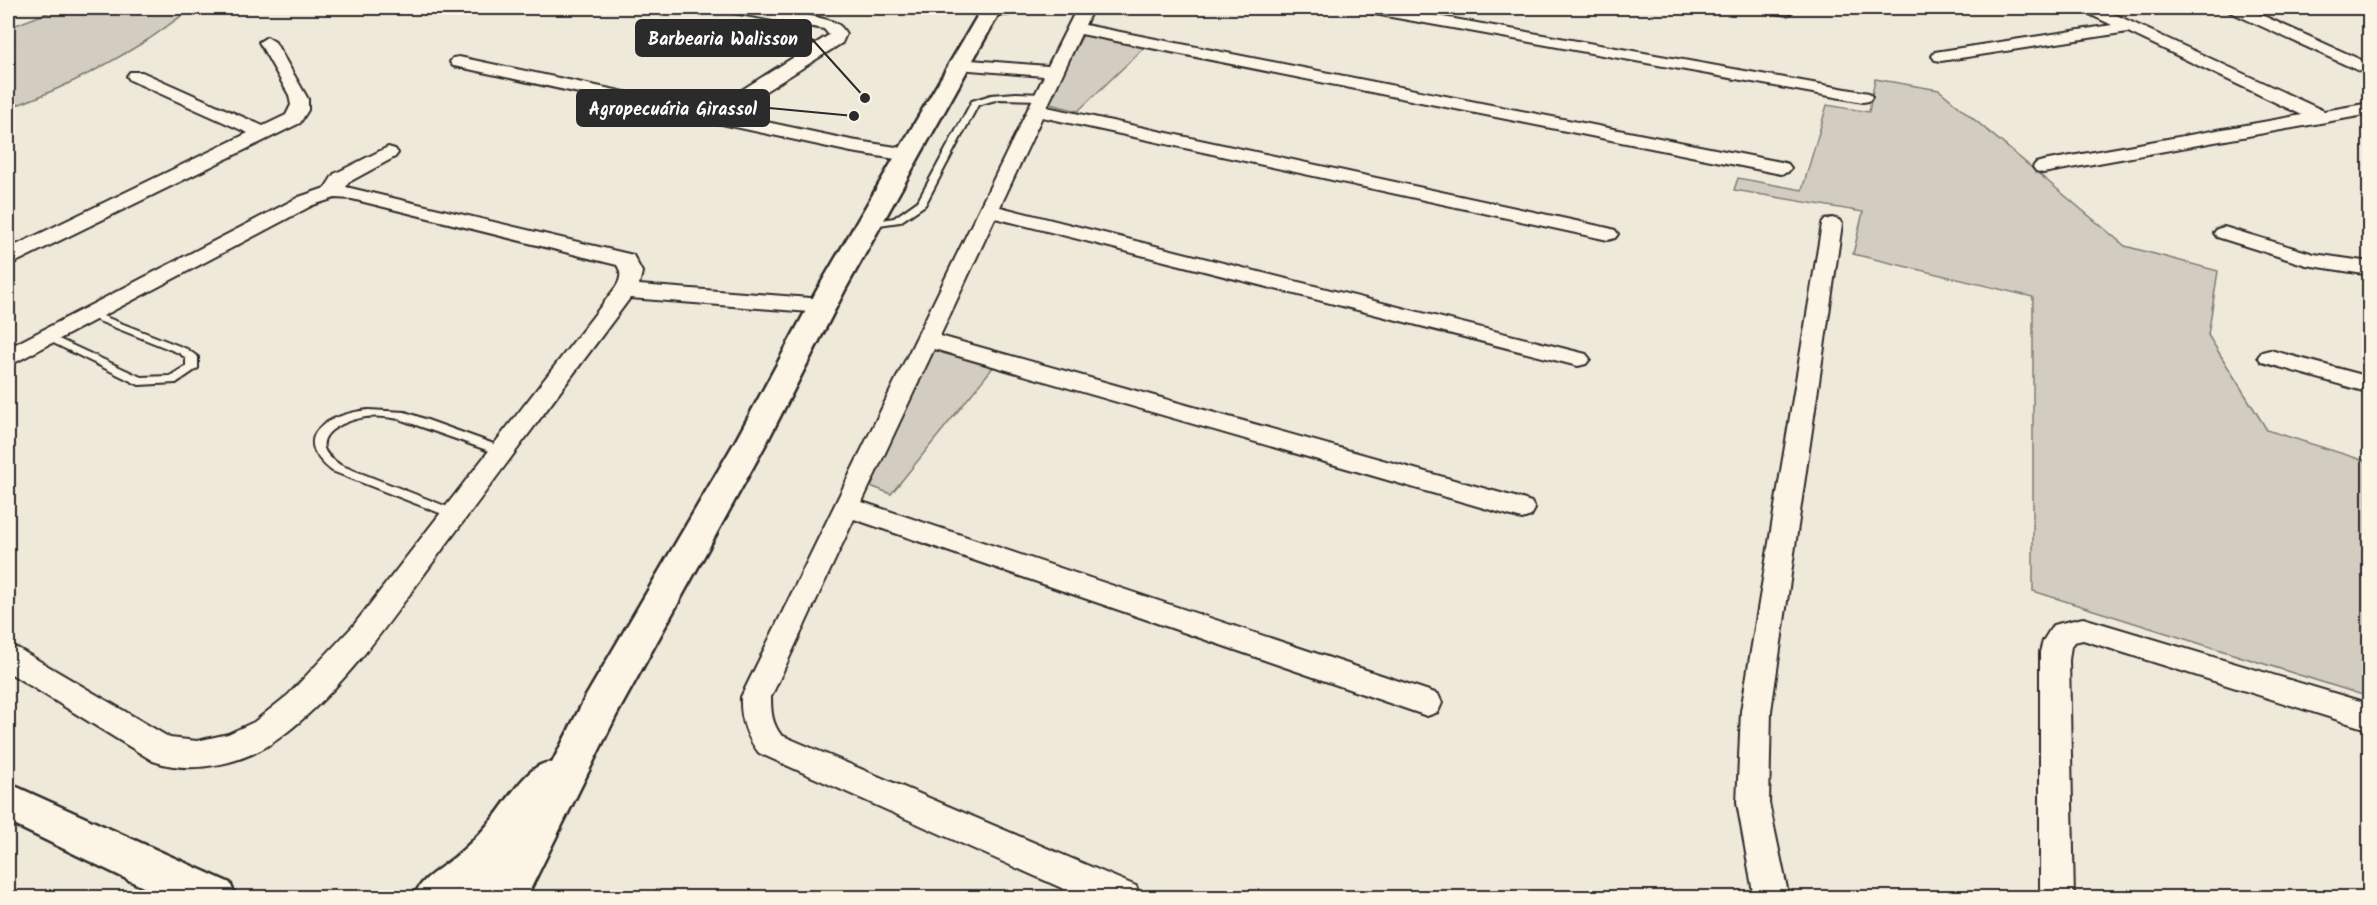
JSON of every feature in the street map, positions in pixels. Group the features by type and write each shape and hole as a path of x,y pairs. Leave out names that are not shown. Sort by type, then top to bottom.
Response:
{"main road":[{"path":"502,897 536,837 600,708 752,440 827,298 909,155 974,53 991,10"},
{"path":"435,897 459,882 487,858 508,834 600,708"},
{"path":"8,802 214,897"}],"street":[{"path":"713,116 836,39 838,34 830,26 822,24 734,8"},
{"path":"1369,8 1863,97"},
{"path":"1769,8 1787,10"},
{"path":"2089,8 2322,117"},
{"path":"2234,8 2370,70"},
{"path":"1124,897 770,744 759,731 755,717 756,697 1039,103 1052,60 1080,18 1781,168"},
{"path":"1941,56 2130,27"},
{"path":"8,257 293,118 299,111 301,103 295,88 267,42"},
{"path":"974,53 1052,60"},
{"path":"459,62 851,146 909,155"},
{"path":"136,76 263,133"},
{"path":"1039,103 1608,234"},
{"path":"2043,166 2370,108"},
{"path":"333,192 341,178 388,153"},
{"path":"8,357 306,201 333,192 352,194 625,260 633,272 629,284 363,634 299,704 265,731 234,747 197,755 164,751 8,657"},
{"path":"988,210 1578,359"},
{"path":"1772,897 1753,803 1756,711 1832,224"},
{"path":"2224,232 2284,254 2370,269"},
{"path":"629,284 827,298"},
{"path":"927,340 1522,508"},
{"path":"2270,357 2370,385"},
{"path":"847,507 1427,703"},
{"path":"2057,897 2054,660 2055,645 2060,635 2068,630 2083,629 2370,717"}],"lane":[{"path":"991,10 1013,11 1027,8"},
{"path":"868,225 897,220 922,203 975,102 1003,96 1039,103"},
{"path":"46,337 139,381 172,380 192,368 192,357 183,351 90,314"},
{"path":"454,514 336,468 320,456 316,445 320,436 328,428 345,419 374,413 389,413 401,415 501,451"}],"shaded area":[{"path":"60,8 194,8 149,39 98,69 62,87 8,108 8,45 14,43 8,41 8,28"},
{"path":"1090,34 1148,44 1078,111 1050,104 1048,102 1083,35"},
{"path":"1875,79 1939,90 2125,246 2218,271 2208,335 2267,430 2369,462 2369,697 2033,591 2033,297 1853,254 1863,212 1734,190 1738,178 1802,190 1827,105 1869,112"},
{"path":"936,349 995,365 891,494 868,485 927,353"}],"place":[{"name":"Barbearia Walisson","path":"865,98"},
{"name":"Agropecuária Girassol","path":"854,116"}]}
